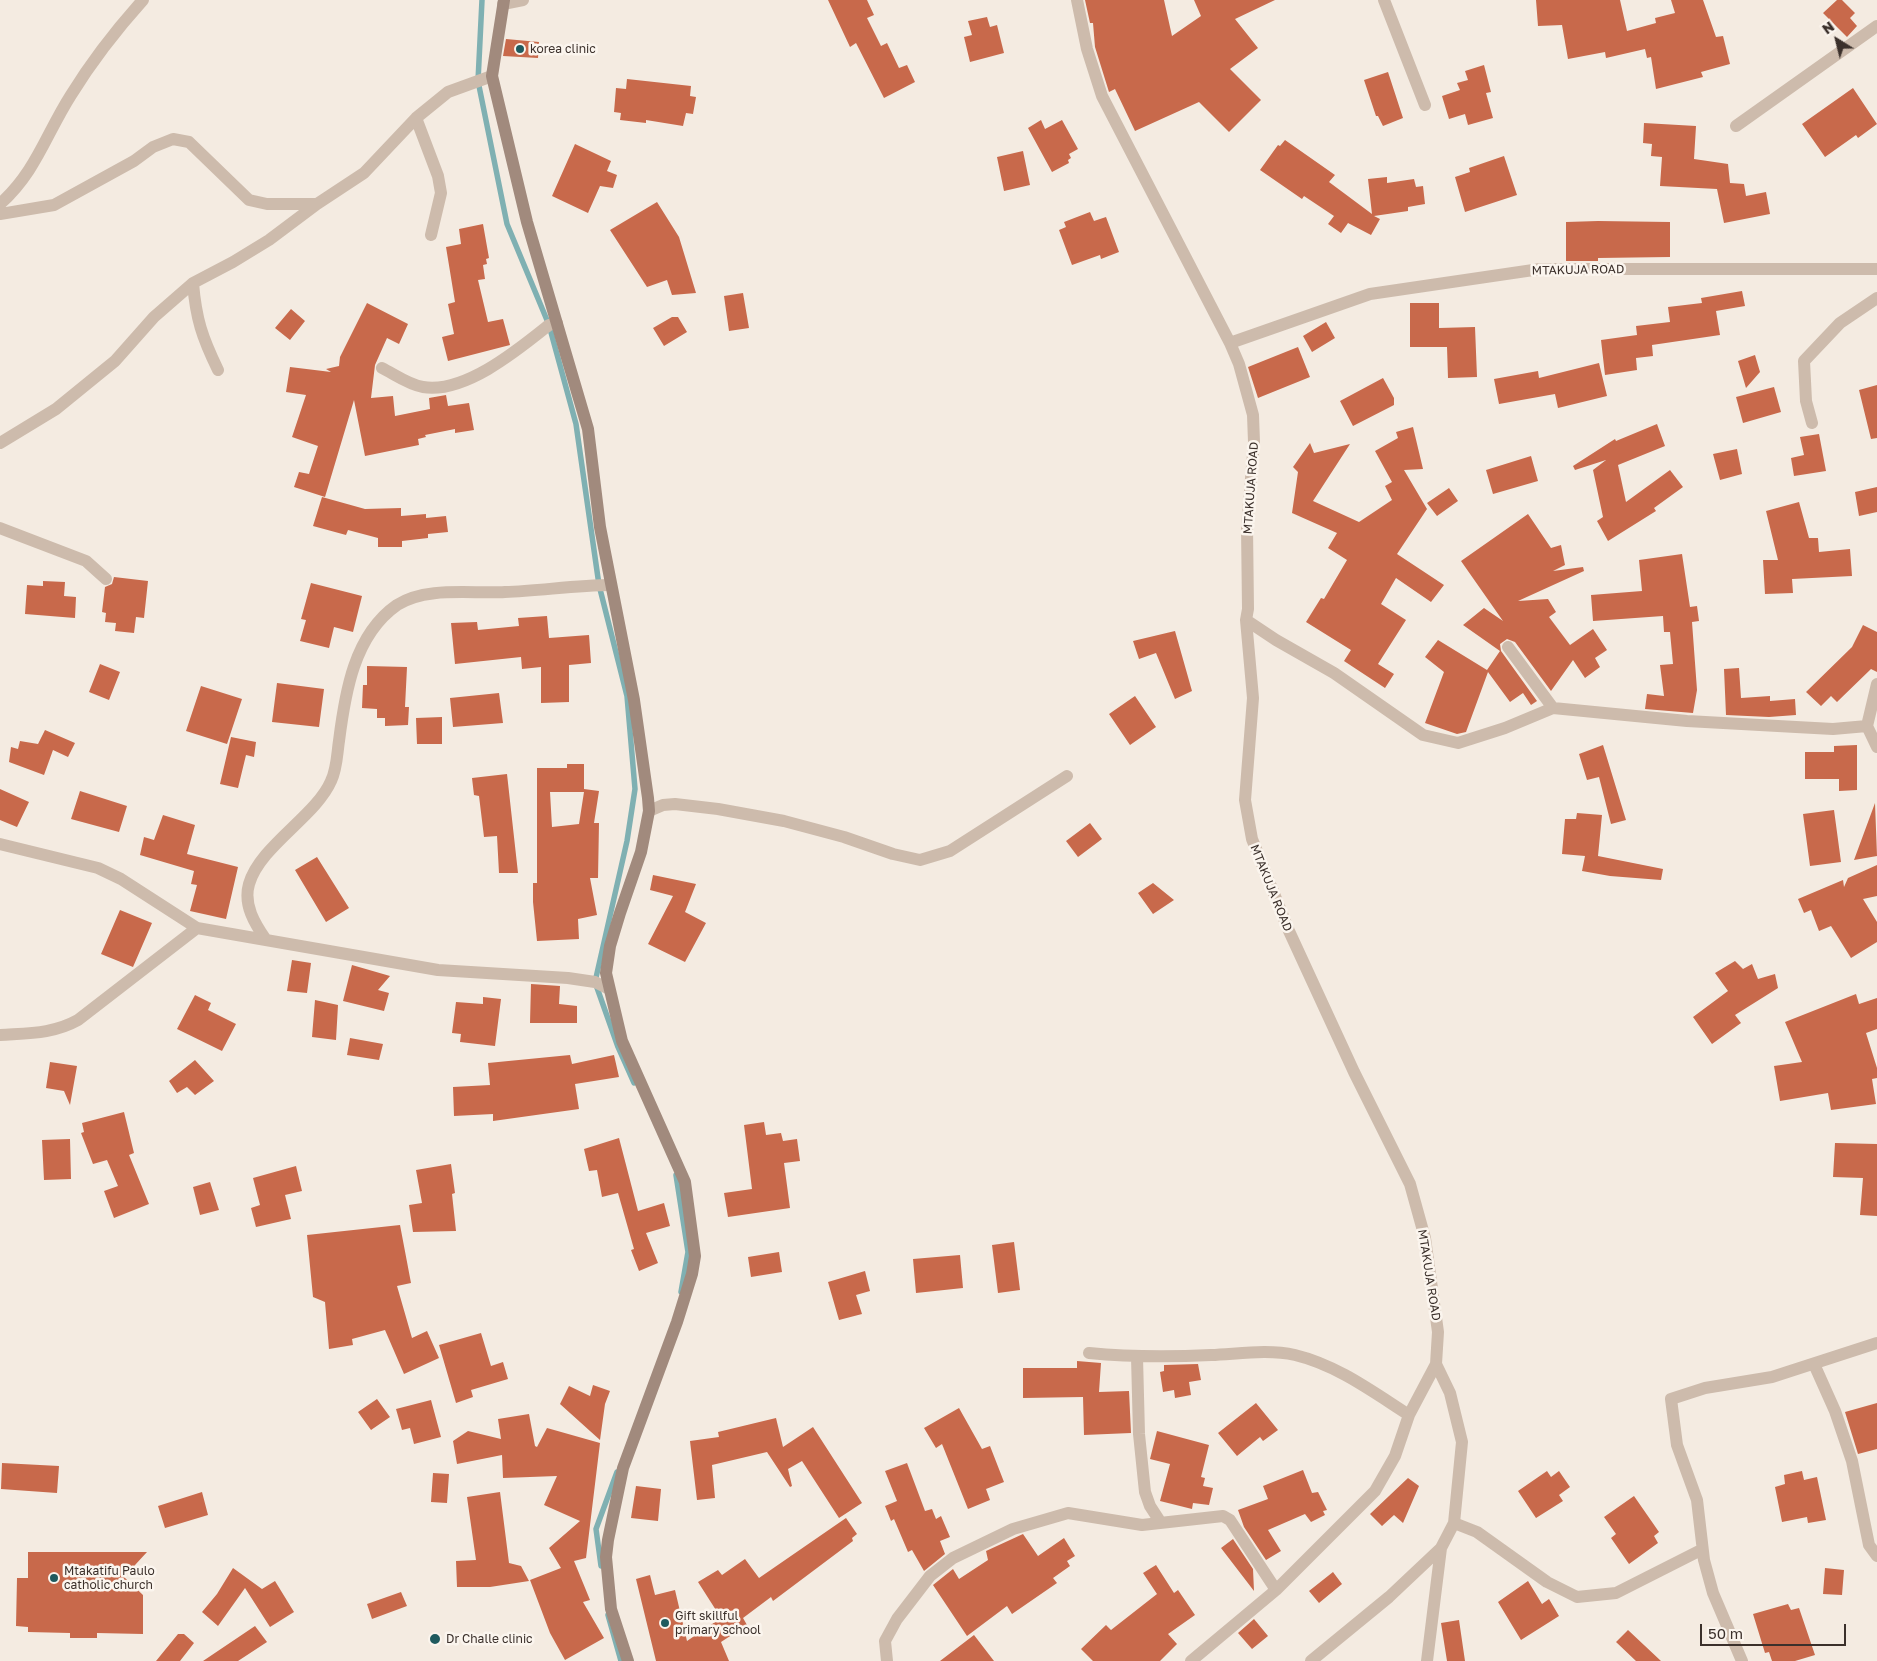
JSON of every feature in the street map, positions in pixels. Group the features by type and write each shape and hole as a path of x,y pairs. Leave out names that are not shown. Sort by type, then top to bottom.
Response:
{"street":[{"path":"0,204 11,195 39,158 70,96 116,31 143,0"},
{"path":"523,0 503,2 492,76 526,222 588,430 611,585 634,700 649,811 641,852 610,946 606,973 622,1041 684,1182 695,1256 692,1274 677,1322 623,1468 608,1540 606,1557 611,1609 628,1661"},
{"name":"MTAKUJA ROAD","path":"1077,0 1087,49 1102,96 1230,343 1239,364 1254,415 1254,442 1247,527 1248,609 1246,620 1252,698 1245,800 1252,839 1289,931 1354,1072 1410,1184 1431,1271 1438,1332 1436,1364 1409,1415 1395,1456 1375,1491 1276,1590 1191,1661"},
{"path":"1384,0 1426,105"},
{"path":"1736,126 1877,26"},
{"path":"0,442 56,408 115,361 154,318 193,283 270,240 317,204 364,173 416,118 448,92 492,76"},
{"path":"416,118 438,176 441,193 431,235"},
{"path":"0,214 54,205 134,161 153,147 173,139 189,142 249,200 267,204 317,204"},
{"name":"MTAKUJA ROAD","path":"1230,343 1370,294 1540,269 1877,269"},
{"path":"193,283 196,314 202,338 218,370"},
{"path":"1812,423 1806,401 1804,361 1840,323 1877,298"},
{"path":"382,368 424,388 465,380 498,364 549,325 557,323"},
{"path":"0,528 86,560 106,579"},
{"path":"266,940 250,914 247,898 248,885 255,870 315,804 331,783 336,765 347,688 364,645 384,616 398,604 430,594 505,592 611,585"},
{"path":"1246,620 1276,640 1334,673 1424,735 1458,743 1505,728 1553,708 1687,721 1833,729 1868,726"},
{"path":"1508,647 1553,708"},
{"path":"1877,684 1868,726 1877,747"},
{"path":"649,811 663,805 675,804 718,809 784,821 844,837 893,854 920,860 950,851 1067,776"},
{"path":"0,844 98,868 121,879 197,928 438,970 595,982 609,989"},
{"path":"0,1035 51,1032 78,1020 197,928"},
{"path":"1742,1661 1713,1593 1701,1550 1697,1500 1676,1445 1671,1399 1705,1388 1772,1377 1877,1343"},
{"path":"1089,1353 1137,1357 1261,1352 1292,1355 1334,1370 1363,1385 1409,1415"},
{"path":"1137,1357 1140,1434 1145,1492 1150,1506 1161,1523"},
{"path":"1311,1661 1389,1597 1441,1548 1454,1523 1462,1442 1450,1393 1436,1364"},
{"path":"1814,1364 1835,1411 1852,1461 1869,1545 1877,1556"},
{"path":"887,1661 885,1640 897,1619 930,1576 953,1558 1012,1529 1068,1513 1132,1524 1161,1523 1223,1516 1230,1520 1276,1590"},
{"path":"1454,1523 1477,1532 1547,1582 1577,1597 1616,1593 1701,1550"},
{"path":"1427,1661 1441,1548"}],"building":[{"path":"828,0 867,0 874,15 867,18 881,46 887,43 899,68 907,65 915,82 884,98 856,43 850,47"},
{"path":"1085,0 1164,0 1172,36 1201,16 1194,0 1275,0 1235,19 1258,48 1230,69 1261,100 1229,132 1199,102 1135,131 1115,89 1109,92 1095,47 1093,23 1090,23"},
{"path":"1536,0 1620,0 1627,31 1656,23 1655,18 1675,13 1671,0 1703,0 1716,37 1723,36 1730,64 1701,72 1703,77 1656,89 1651,57 1647,58 1645,49 1606,58 1605,52 1568,59 1562,25 1538,26"},
{"path":"1837,0 1842,0 1855,13 1850,18 1857,26 1847,37 1823,13"},
{"path":"987,17 990,27 997,25 1004,53 970,62 964,37 972,35 968,21"},
{"name":"korea clinic","path":"506,39 539,42 538,58 503,56"},
{"path":"1484,65 1491,92 1486,93 1493,118 1468,125 1465,114 1449,119 1442,96 1460,90 1457,83 1468,80 1465,71"},
{"path":"1388,72 1403,118 1383,126 1378,116 1376,116 1364,80"},
{"path":"627,79 691,86 690,96 696,97 693,114 686,113 683,126 646,120 646,123 620,120 621,113 614,112 616,88 626,89"},
{"path":"1853,88 1877,124 1858,138 1856,135 1825,157 1802,124"},
{"path":"1041,120 1045,129 1062,120 1078,149 1069,154 1071,158 1068,160 1069,163 1052,172 1028,128"},
{"path":"1644,123 1696,126 1694,159 1728,164 1730,183 1744,184 1746,196 1766,192 1770,214 1724,223 1717,189 1660,186 1662,157 1651,156 1652,144 1643,143"},
{"path":"1285,140 1335,175 1329,182 1372,214 1368,179 1387,177 1387,183 1414,179 1416,187 1423,186 1425,204 1408,207 1408,211 1374,216 1380,219 1371,235 1348,223 1341,233 1328,224 1334,216 1304,196 1302,199 1260,170 1278,145 1280,146"},
{"path":"575,144 611,161 607,171 617,175 613,188 600,186 588,213 552,196"},
{"path":"1023,151 1030,185 1004,191 997,157"},
{"path":"1504,156 1517,195 1465,212 1455,177 1470,172 1469,168"},
{"path":"657,202 679,237 696,293 672,295 667,280 647,287 610,230"},
{"path":"1090,212 1094,221 1106,217 1119,252 1101,259 1100,255 1072,265 1059,230 1066,227 1064,222"},
{"path":"1566,222 1670,222 1670,257 1598,258 1598,261 1566,261"},
{"path":"483,224 489,258 486,259 487,264 483,265 485,279 478,280 488,322 503,319 510,345 448,361 442,337 454,334 448,304 455,302 446,247 461,244 459,229"},
{"path":"1742,291 1745,306 1716,311 1720,335 1652,345 1653,356 1636,358 1637,370 1605,375 1601,340 1637,335 1636,326 1670,322 1668,307 1702,303 1701,298"},
{"path":"743,293 749,328 729,331 724,296"},
{"path":"367,303 408,324 399,344 387,338 375,365 371,398 393,396 395,416 430,409 429,398 446,395 448,406 469,403 474,430 455,433 455,429 425,435 426,437 418,439 419,445 365,456 354,400 325,497 294,487 299,472 309,474 318,446 292,437 306,395 286,392 290,367 331,372 326,369 339,366 340,357"},
{"path":"1410,303 1439,303 1439,328 1475,327 1477,377 1448,378 1447,347 1410,347"},
{"path":"291,309 305,321 290,340 275,328"},
{"path":"672,317 678,317 687,332 664,346 653,328"},
{"path":"1326,322 1335,338 1312,352 1303,336"},
{"path":"1298,347 1310,377 1258,398 1248,367"},
{"path":"1755,355 1760,372 1746,388 1738,361"},
{"path":"1599,363 1607,396 1558,408 1555,394 1499,404 1494,379 1538,371 1539,378"},
{"path":"1383,378 1394,398 1394,405 1353,426 1340,401"},
{"path":"1877,385 1877,438 1871,439 1859,390"},
{"path":"1774,387 1781,412 1743,423 1736,397"},
{"path":"1657,424 1665,446 1618,465 1626,502 1670,470 1683,487 1654,508 1656,511 1608,541 1597,521 1603,517 1593,470 1606,460 1575,470 1573,466 1615,439 1616,441"},
{"path":"1413,427 1423,469 1404,470 1427,509 1397,554 1444,585 1431,602 1396,578 1381,604 1406,620 1378,664 1394,674 1385,688 1344,661 1351,650 1306,622 1321,598 1324,599 1347,560 1328,548 1337,533 1292,513 1298,472 1293,467 1310,443 1314,453 1350,444 1313,501 1359,522 1392,500 1385,486 1392,482 1375,451 1398,438 1396,432"},
{"path":"1819,434 1826,471 1794,476 1791,458 1804,455 1800,437"},
{"path":"1737,449 1742,474 1720,480 1713,454"},
{"path":"1531,456 1538,481 1493,494 1486,470"},
{"path":"1877,487 1877,512 1859,516 1855,492"},
{"path":"1449,488 1458,501 1437,516 1427,503"},
{"path":"322,497 365,509 401,508 401,516 426,514 426,518 446,516 448,532 428,534 428,538 402,541 402,547 378,547 378,538 348,530 346,535 313,526"},
{"path":"1799,502 1809,538 1818,538 1819,552 1850,549 1852,576 1792,579 1793,593 1765,594 1763,560 1778,560 1766,511"},
{"path":"1528,514 1551,548 1561,545 1565,565 1553,571 1583,567 1584,571 1518,601 1548,599 1556,612 1549,617 1570,645 1593,629 1607,650 1595,658 1600,667 1585,678 1573,660 1551,691 1515,642 1507,639 1500,644 1501,651 1537,701 1531,705 1523,693 1510,702 1488,672 1466,732 1457,734 1425,723 1444,672 1425,657 1438,640 1487,670 1500,651 1463,625 1484,608 1503,621 1461,561"},
{"path":"1682,554 1690,607 1697,606 1699,621 1692,622 1697,690 1693,713 1645,709 1647,694 1664,696 1660,665 1673,664 1670,632 1664,632 1663,616 1593,621 1591,595 1642,591 1639,560"},
{"path":"114,577 148,581 144,618 136,617 134,633 115,631 116,623 105,622 106,613 102,612 105,587 112,584"},
{"path":"43,581 65,582 64,596 76,597 75,618 25,614 27,585 43,586"},
{"path":"311,583 362,596 353,632 334,627 329,648 300,641 306,620 301,619"},
{"path":"547,616 549,638 589,635 591,663 569,665 569,702 541,703 541,667 522,669 521,657 455,664 451,623 477,622 478,630 519,626 518,618"},
{"path":"1863,625 1877,632 1877,672 1871,669 1837,702 1831,696 1821,706 1806,692 1852,647"},
{"path":"1175,631 1192,691 1175,699 1156,653 1139,659 1133,641"},
{"path":"100,664 120,672 109,700 89,692"},
{"path":"367,666 407,667 405,707 409,707 408,725 385,726 385,718 377,718 377,709 362,708 363,685 367,685"},
{"path":"1739,668 1741,698 1770,696 1770,701 1795,699 1796,715 1769,717 1726,715 1724,669"},
{"path":"277,683 324,689 319,727 272,722"},
{"path":"201,686 242,699 227,744 186,731"},
{"path":"499,693 503,723 453,727 450,698"},
{"path":"1135,696 1156,727 1130,745 1109,714"},
{"path":"442,717 442,744 417,744 416,718"},
{"path":"45,730 75,743 68,757 53,750 44,775 9,762 11,747 18,749 20,741 38,744"},
{"path":"231,737 256,742 254,757 246,755 238,788 220,784"},
{"path":"1603,745 1626,820 1611,824 1599,777 1587,780 1579,754"},
{"path":"1857,745 1857,790 1839,791 1839,779 1805,779 1805,752 1834,752 1834,746"},
{"path":"567,764 584,764 584,789 599,791 594,823 599,823 598,878 590,878 597,915 578,919 579,939 537,941 533,883 537,883 537,768 567,768","holes":["550,792 584,792 579,824 552,827"]},
{"path":"507,774 518,873 499,873 497,836 484,837 479,796 474,795 472,778"},
{"path":"0,789 29,802 17,827 0,820"},
{"path":"80,791 127,806 119,832 71,819"},
{"path":"1875,803 1877,856 1854,860"},
{"path":"1834,810 1841,862 1810,866 1803,814"},
{"path":"1577,813 1602,815 1598,856 1663,869 1661,880 1610,876 1582,871 1585,856 1562,854 1565,819 1576,819"},
{"path":"163,815 195,825 187,854 238,867 226,919 190,911 197,885 191,884 194,871 140,855 144,837 154,840"},
{"path":"1090,823 1102,839 1078,857 1066,841"},
{"path":"317,857 349,908 326,922 295,870"},
{"path":"1877,865 1877,896 1863,899 1877,922 1877,942 1851,958 1831,926 1819,931 1811,910 1804,913 1798,899 1843,880 1844,887 1848,878"},
{"path":"653,875 696,884 685,912 706,923 685,962 648,944 673,896 650,890"},
{"path":"1153,883 1174,900 1153,914 1138,893"},
{"path":"120,910 152,923 133,967 101,954"},
{"path":"292,960 311,963 307,993 287,991"},
{"path":"1735,961 1743,969 1752,964 1758,979 1775,974 1778,988 1735,1015 1741,1023 1712,1044 1693,1017 1728,991 1715,973"},
{"path":"352,965 390,976 378,990 389,993 384,1011 343,1001"},
{"path":"531,984 560,986 559,1004 577,1006 577,1023 530,1023"},
{"path":"1856,994 1859,1004 1877,998 1877,1029 1866,1033 1877,1068 1877,1078 1872,1079 1876,1104 1831,1110 1828,1093 1780,1101 1774,1066 1802,1062 1785,1022"},
{"path":"195,995 211,1003 208,1010 236,1024 222,1051 177,1029"},
{"path":"483,997 501,999 495,1046 460,1042 461,1034 452,1033 456,1002 483,1004"},
{"path":"315,1000 338,1005 336,1040 312,1037"},
{"path":"350,1038 383,1044 379,1060 347,1055"},
{"path":"570,1055 572,1064 614,1055 619,1077 575,1084 579,1109 493,1121 493,1114 454,1116 453,1087 490,1085 488,1063"},
{"path":"195,1060 214,1081 195,1095 187,1087 177,1093 169,1081"},
{"path":"50,1062 77,1066 70,1105 64,1091 46,1088"},
{"path":"124,1112 134,1153 129,1155 149,1204 114,1218 104,1191 118,1186 107,1160 93,1164 81,1133 84,1132 82,1123"},
{"path":"764,1122 766,1135 781,1133 783,1141 797,1139 800,1161 784,1163 790,1208 728,1217 724,1193 752,1189 744,1125"},
{"path":"619,1138 638,1211 664,1203 670,1226 646,1233 658,1263 639,1271 631,1250 634,1249 618,1193 602,1197 597,1170 589,1171 584,1149"},
{"path":"70,1139 71,1179 44,1180 42,1140"},
{"path":"1835,1143 1877,1144 1877,1216 1860,1215 1863,1178 1833,1177"},
{"path":"451,1164 455,1193 452,1194 456,1231 413,1232 409,1205 422,1203 416,1170"},
{"path":"296,1166 302,1191 285,1195 291,1219 256,1227 251,1208 260,1205 253,1178"},
{"path":"210,1182 219,1210 200,1215 193,1187"},
{"path":"400,1225 411,1283 397,1286 412,1338 427,1331 439,1358 404,1374 385,1330 352,1339 353,1345 329,1349 325,1302 313,1297 307,1235"},
{"path":"1014,1242 1020,1290 998,1293 992,1245"},
{"path":"779,1252 782,1272 751,1277 748,1257"},
{"path":"960,1255 963,1288 916,1293 913,1259"},
{"path":"865,1271 870,1291 856,1295 862,1314 839,1320 828,1282"},
{"path":"481,1333 491,1366 503,1362 508,1379 471,1390 473,1397 456,1403 439,1345"},
{"path":"1077,1361 1101,1363 1099,1392 1129,1391 1131,1433 1084,1435 1083,1397 1023,1398 1023,1368 1077,1368"},
{"path":"1198,1364 1201,1380 1189,1382 1191,1395 1175,1398 1174,1390 1163,1392 1160,1372 1164,1371 1164,1365"},
{"path":"593,1385 610,1391 605,1404 600,1440 560,1404 569,1386 590,1396"},
{"path":"377,1399 390,1417 371,1430 358,1412"},
{"path":"431,1400 441,1437 414,1444 410,1428 402,1430 396,1409"},
{"path":"1256,1403 1278,1430 1263,1441 1260,1437 1237,1456 1218,1433"},
{"path":"1877,1403 1877,1449 1858,1454 1845,1412"},
{"path":"959,1408 982,1449 990,1446 1004,1482 986,1489 990,1500 968,1509 942,1444 936,1448 924,1428"},
{"path":"529,1414 535,1446 537,1447 547,1428 600,1443 586,1558 574,1561 590,1600 583,1602 604,1638 565,1660 550,1633 530,1580 561,1568 549,1548 580,1521 544,1505 557,1476 503,1478 502,1455 457,1464 453,1441 468,1431 501,1439 498,1419"},
{"path":"776,1418 783,1447 813,1427 862,1503 839,1518 802,1461 788,1469 792,1486 790,1487 767,1452 712,1465 715,1498 697,1500 690,1441 719,1437 718,1432"},
{"path":"1157,1431 1209,1445 1201,1477 1205,1478 1203,1486 1213,1488 1209,1505 1193,1503 1192,1509 1160,1501 1170,1464 1150,1459"},
{"path":"2,1463 59,1466 57,1493 1,1489"},
{"path":"907,1463 925,1511 932,1509 936,1519 941,1516 950,1537 940,1541 945,1554 924,1571 912,1550 908,1552 894,1519 891,1521 885,1506 897,1501 885,1471"},
{"path":"1303,1470 1312,1493 1318,1492 1327,1510 1323,1511 1325,1515 1311,1522 1305,1514 1268,1530 1281,1551 1266,1560 1244,1527 1238,1510 1268,1499 1263,1486"},
{"path":"1547,1471 1551,1477 1559,1471 1570,1487 1559,1495 1563,1501 1536,1518 1518,1491"},
{"path":"1802,1471 1804,1480 1817,1477 1826,1520 1808,1523 1807,1517 1782,1522 1775,1487 1785,1484 1784,1475"},
{"path":"433,1473 449,1474 447,1503 431,1502"},
{"path":"1408,1478 1419,1486 1403,1523 1394,1515 1382,1526 1370,1514"},
{"path":"636,1486 661,1489 658,1521 631,1518"},
{"path":"202,1492 208,1515 165,1528 158,1506"},
{"path":"500,1492 509,1563 521,1566 529,1581 490,1587 457,1587 456,1561 476,1560 467,1497"},
{"path":"1634,1496 1659,1532 1654,1536 1658,1543 1629,1564 1611,1538 1616,1534 1604,1517"},
{"path":"846,1518 857,1534 852,1538 853,1541 773,1601 771,1597 743,1618 747,1625 721,1642 729,1661 656,1661 636,1579 650,1575 655,1595 675,1590 687,1641 721,1618 698,1582 718,1570 722,1575 745,1559 759,1578"},
{"path":"1023,1534 1038,1556 1064,1538 1075,1556 1067,1561 1070,1566 1053,1578 1057,1583 1012,1614 1007,1606 967,1636 933,1585 953,1569 959,1579 988,1560 986,1551"},
{"path":"1233,1539 1253,1569 1254,1591 1221,1548"},
{"path":"28,1552 147,1552 124,1577 143,1595 143,1634 97,1633 97,1638 70,1638 70,1633 28,1632 28,1627 16,1626 17,1578 28,1578"},
{"path":"1156,1565 1174,1593 1178,1590 1195,1615 1168,1634 1177,1644 1160,1661 1093,1661 1081,1649 1106,1625 1111,1630 1157,1594 1143,1573"},
{"path":"233,1568 262,1589 275,1581 294,1612 270,1627 245,1588 218,1626 202,1612 217,1594"},
{"path":"1825,1568 1844,1570 1842,1595 1823,1594"},
{"path":"1333,1572 1342,1584 1319,1603 1309,1591"},
{"path":"1528,1581 1542,1604 1549,1599 1559,1616 1521,1640 1498,1602"},
{"path":"401,1592 407,1606 372,1619 367,1604"},
{"path":"1788,1604 1791,1610 1799,1608 1815,1655 1795,1661 1772,1661 1769,1652 1765,1653 1753,1614"},
{"path":"1254,1619 1268,1636 1252,1649 1238,1633"},
{"path":"1459,1620 1465,1661 1447,1661 1441,1623"},
{"path":"255,1626 267,1642 238,1661 203,1661"},
{"path":"1628,1630 1661,1661 1636,1661 1616,1642"},
{"path":"178,1634 184,1634 194,1643 180,1661 156,1661"},
{"path":"974,1635 994,1661 940,1661"}],"waterway":[{"path":"482,0 478,81 507,224 549,325 576,424 599,585 627,696 635,789 627,841 595,982 618,1047 634,1083"},
{"path":"676,1175 688,1252 681,1292"},
{"path":"601,1566 596,1529 617,1472"},
{"path":"608,1615 621,1661"}],"place":[{"name":"korea clinic","path":"520,49"},
{"name":"Mtakatifu Paulo catholic church","path":"54,1578"},
{"name":"Gift skillful primary school","path":"665,1623"},
{"name":"Dr Challe clinic","path":"435,1639"}]}
